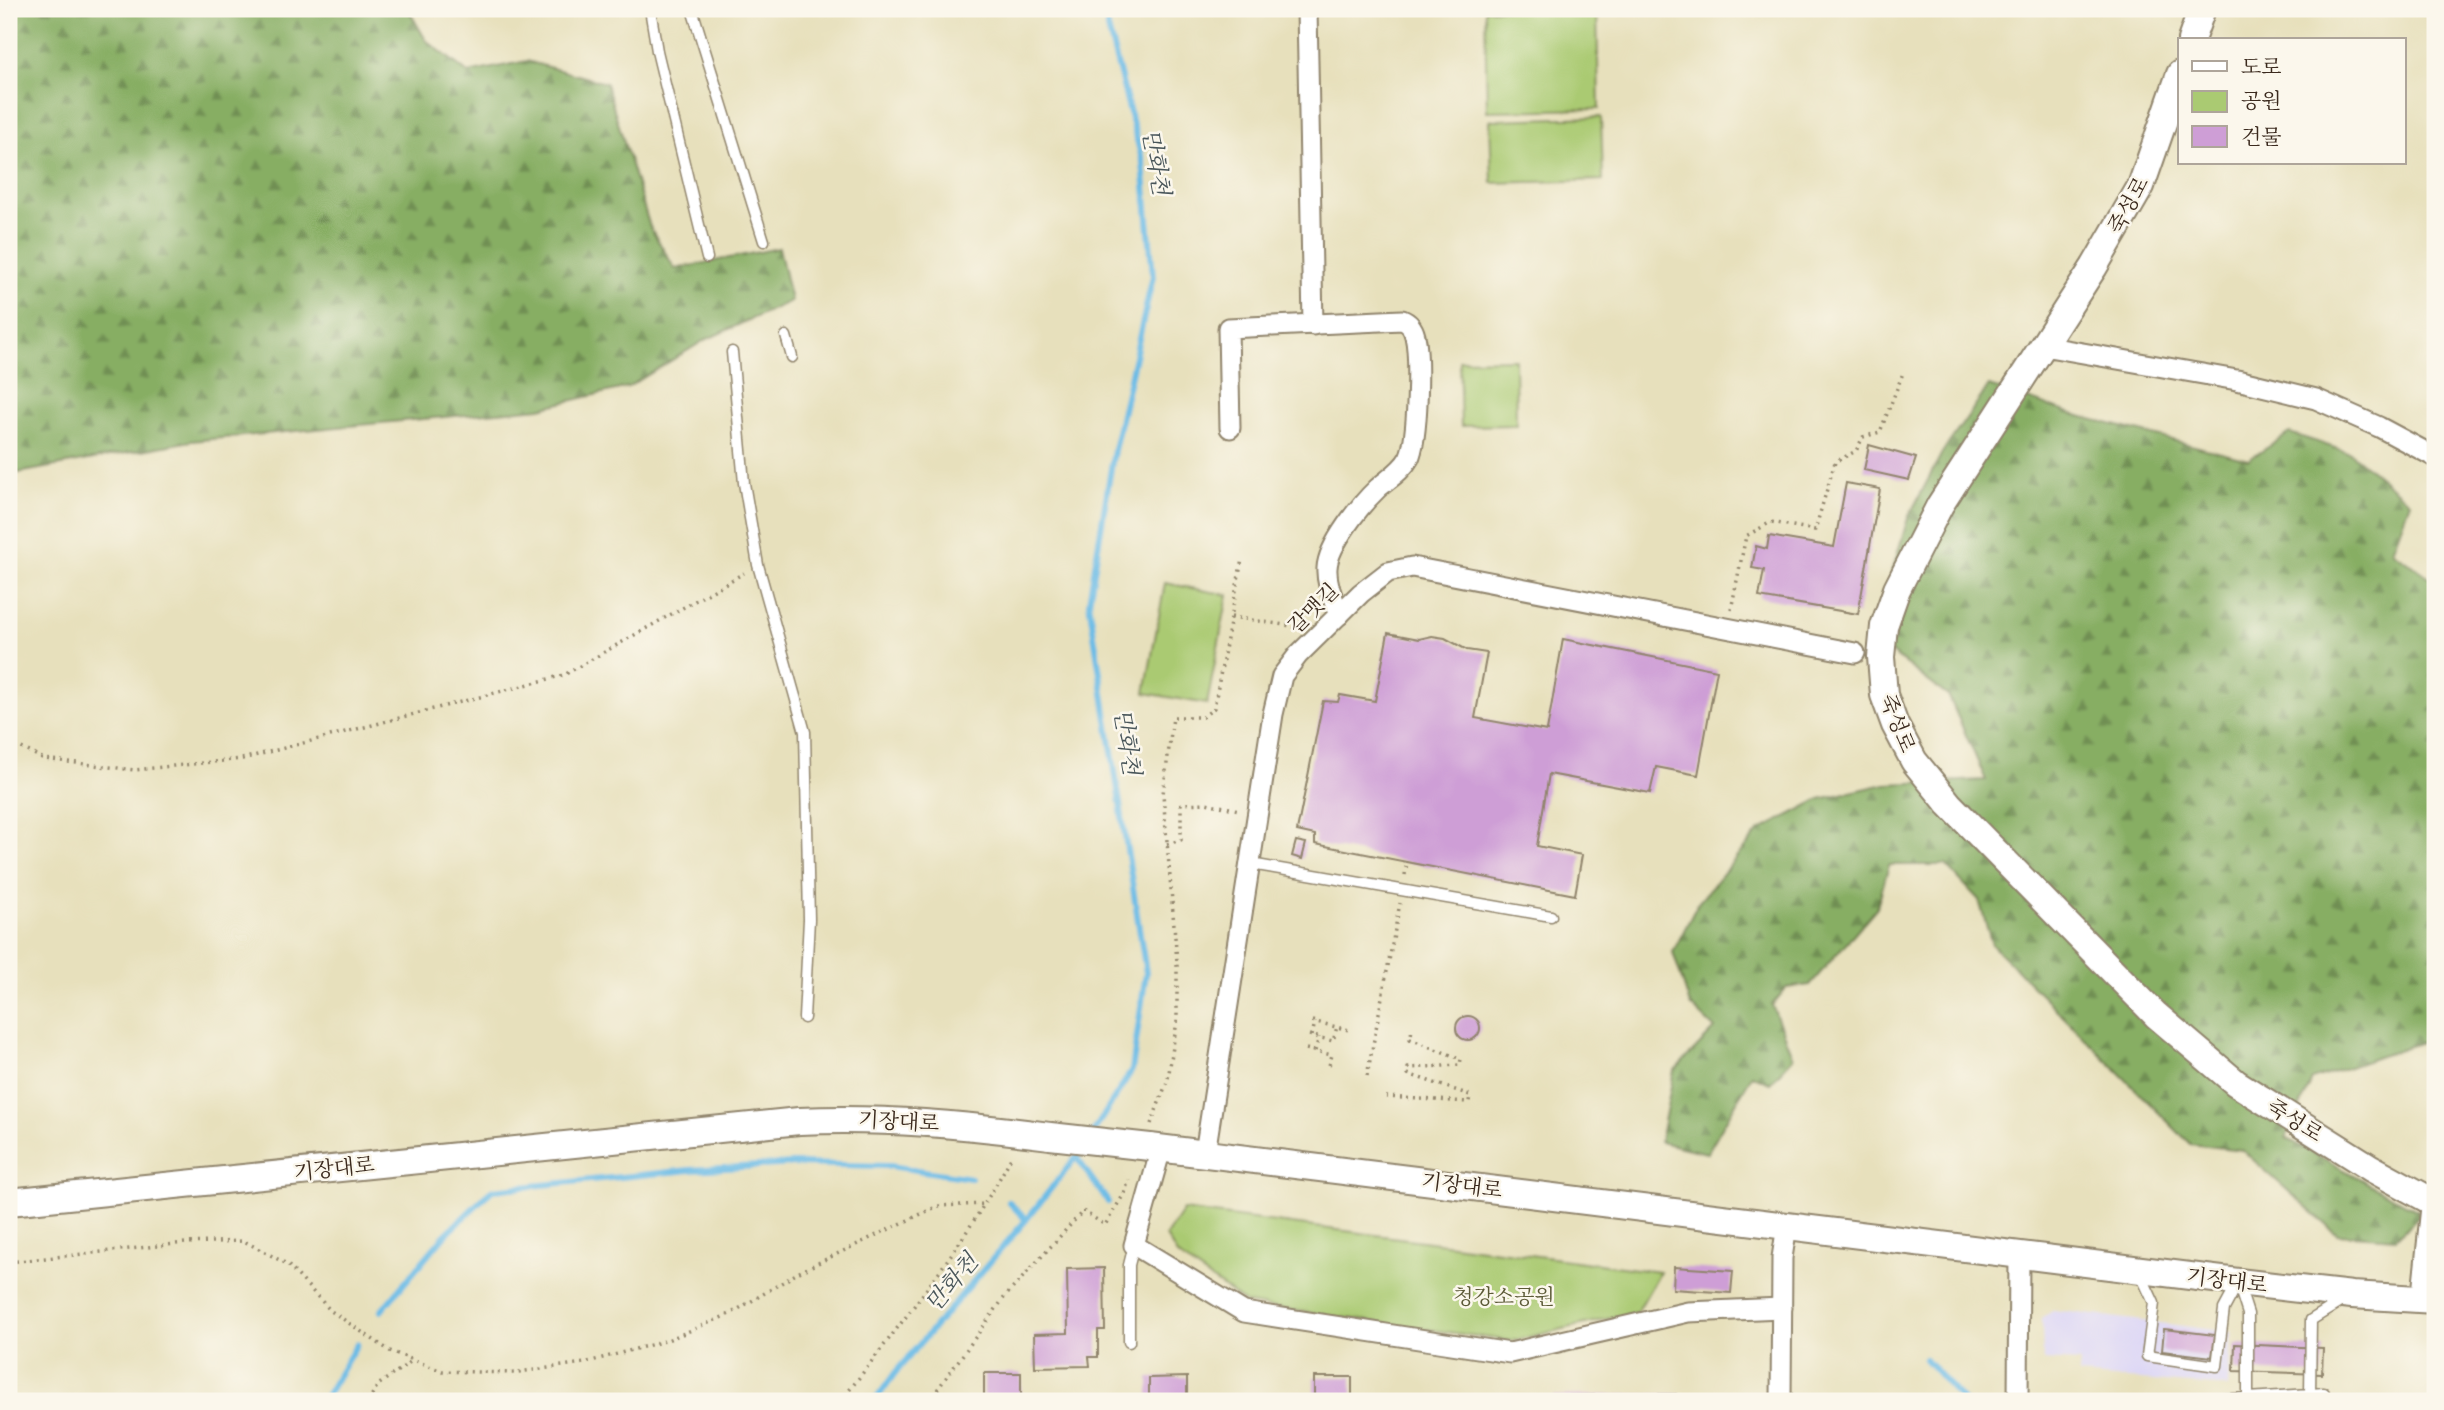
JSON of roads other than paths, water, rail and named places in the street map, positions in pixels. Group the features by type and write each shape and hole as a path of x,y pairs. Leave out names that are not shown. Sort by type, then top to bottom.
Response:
{"main road":[{"path":"2192,38 2202,9"},
{"name":"죽성로","path":"2178,80 2141,186 2118,211 2094,267 1940,505 1897,589 1884,626 1881,657 1884,695 1895,725 1914,761 1949,804 2156,1015 2236,1083 2371,1168 2435,1203"},
{"name":"기장대로","path":"9,1202 799,1121 853,1118 1153,1142 1205,1153 2238,1282 2351,1295 2430,1300"},
{"path":"2430,1300 2435,1203"}],"street":[{"path":"1307,9 1313,326"},
{"path":"1230,428 1228,328 1402,320 1410,325 1415,337 1416,425 1412,451 1404,465 1376,490 1334,546 1326,570 1328,586 1339,615"},
{"path":"2043,346 2237,380 2316,399 2379,427 2435,457"},
{"name":"갈맷길","path":"1205,1153 1257,813 1282,676 1310,643 1361,593 1388,572 1412,567 1855,653"},
{"path":"1153,1142 1134,1245 1244,1312 1510,1353 1688,1312 1782,1308"},
{"path":"1781,1401 1782,1258 1787,1225"},
{"path":"2018,1401 2019,1254"}],"lane":[{"path":"650,9 657,51 707,258"},
{"path":"692,9 764,241"},
{"path":"786,336 792,358"},
{"path":"732,352 744,483 758,565 804,732 809,919 804,1018"},
{"path":"1251,864 1551,916"},
{"path":"1129,1342 1129,1265 1134,1245"},
{"path":"2138,1269 2154,1303 2147,1356 2217,1366 2224,1308 2238,1282"},
{"path":"2238,1282 2248,1314 2248,1398"},
{"path":"2310,1394 2311,1320 2351,1295"},
{"path":"2216,1400 2324,1393"}],"waterway":[{"name":"만화천","path":"1092,1134 1132,1070 1146,973 1089,602 1114,450 1153,276 1143,163 1103,9"},
{"name":"만화천","path":"875,1401 895,1373 1026,1220 1085,1146"},
{"path":"1077,1158 1108,1202"},
{"path":"381,1311 444,1236 492,1190 690,1170 793,1164 890,1166 971,1178"},
{"path":"1009,1202 1026,1220"},
{"path":"323,1401 357,1344"},
{"path":"1925,1359 1963,1401"}],"park label":[{"name":"청강소공원","path":"1504,1296"}]}
